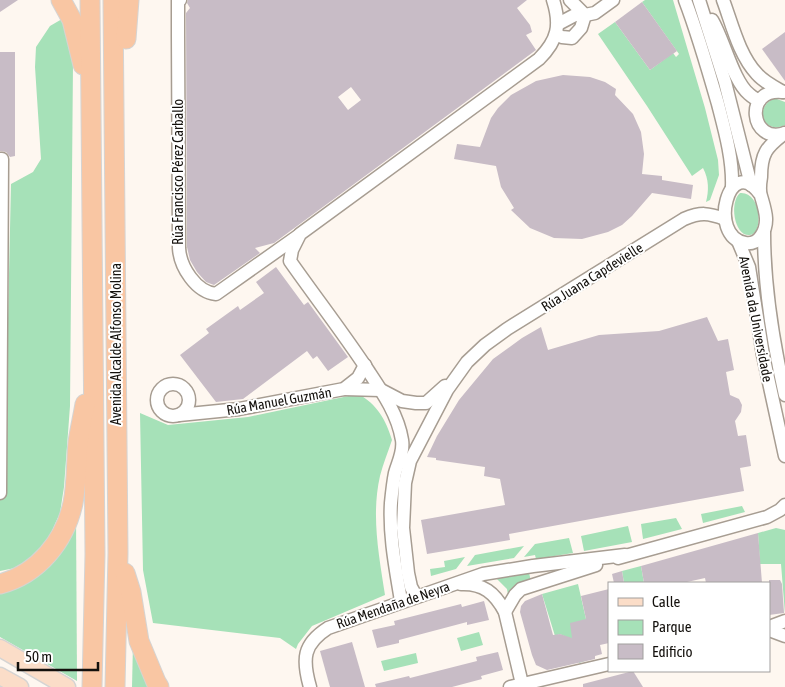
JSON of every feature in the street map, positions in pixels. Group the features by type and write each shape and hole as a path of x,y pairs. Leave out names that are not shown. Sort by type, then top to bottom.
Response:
{"highway":[{"path":"61,0 72,20 91,109"},
{"name":"Avenida Alcalde Alfonso Molina","path":"90,0 95,554 92,687"},
{"name":"Avenida Alcalde Alfonso Molina","path":"113,0 118,553 115,687"},
{"path":"114,116 125,84 128,0"},
{"path":"0,584 38,565 52,550 65,528 73,503 79,439 93,361"},
{"path":"118,553 130,592 139,641 159,687"},
{"path":"81,687 95,554"}],"main road":[{"path":"0,648 67,687"},
{"path":"0,676 20,687"}],"street":[{"name":"Rúa Francisco Pérez Carballo","path":"180,0 178,1 179,248 181,261 196,284 202,290 216,294 539,59 551,45 557,29"},
{"path":"553,0 557,29 568,38 572,38 581,28 585,15"},
{"path":"570,0 585,15"},
{"path":"557,29 575,15 595,13 613,0"},
{"path":"685,0 722,119 730,154 732,187 725,204 725,219 732,234 738,241 746,244 753,243 764,232 767,219 760,194 761,164 764,154 772,143 785,133"},
{"path":"700,0 720,33 742,87 749,94 761,98"},
{"path":"700,0 725,82 751,185 760,194"},
{"path":"723,0 742,51 758,75 784,93"},
{"path":"758,75 761,98"},
{"path":"784,93 770,93 761,98 756,107 755,114 761,127 773,134 785,133"},
{"path":"0,159 2,159 2,177 0,493"},
{"path":"732,187 741,183 751,185"},
{"name":"Rúa Juana Capdevielle","path":"344,389 381,390 402,401 416,404 426,403 436,396 467,362 507,329 684,219 697,214 708,214 725,219"},
{"name":"Avenida da Universidade","path":"764,232 765,272 775,349 785,394"},
{"path":"300,234 292,250 290,261 365,365 381,390 396,420 402,443 391,507 392,540 401,602"},
{"name":"Avenida da Universidade","path":"738,241 749,267 763,355 785,456"},
{"path":"267,258 290,261"},
{"name":"Rúa Juana Capdevielle","path":"416,596 411,587 408,573 403,528 405,483 410,461 446,390 467,362"},
{"name":"Rúa Manuel Guzmán","path":"211,412 198,406 189,397 184,388 175,384 166,386 159,393 157,402 161,411 170,416 239,410 344,389 358,378 365,365"},
{"path":"179,415 188,406 189,397"},
{"name":"Rúa Mendaña de Neyra","path":"505,612 521,589 625,556 766,517 780,510 785,505"},
{"name":"Rúa Mendaña de Neyra","path":"766,517 785,520"},
{"name":"Rúa Mendaña de Neyra","path":"310,687 305,659 309,645 321,632 328,628 483,574 533,566 625,556"},
{"path":"483,574 500,590 505,600 505,612 516,686 608,664"},
{"path":"451,585 467,584 484,588 496,598 505,612"},
{"path":"770,628 785,621"},
{"path":"770,629 785,636"}],"green space":[{"path":"645,0 673,0 705,108 718,160 719,175 710,200 706,202 708,185 703,168 692,176 598,34 615,22 650,70 673,53 676,57 679,54 642,2"},
{"path":"62,19 70,39 73,63 70,406 64,487 60,513 50,535 38,554 20,567 0,571 0,499 4,499 11,184 33,172 41,159 35,67 36,47 50,26"},
{"path":"773,99 785,102 785,125 772,127 764,120 764,109 767,103"},
{"path":"740,193 747,194 752,198 758,212 759,220 757,227 754,233 750,235 740,231 735,218 735,204"},
{"path":"358,394 365,398 380,413 392,440 380,476 376,506 377,536 385,595 312,626 296,649 280,638 153,623 143,570 140,413 168,425 248,417"},
{"path":"742,506 745,512 703,523 701,514"},
{"path":"76,513 77,681 0,637 0,588"},
{"path":"676,518 682,529 643,539 641,524"},
{"path":"628,526 632,542 584,551 581,536"},
{"path":"776,528 785,530 785,614 781,564 760,564 758,533"},
{"path":"569,538 573,553 536,559 535,555 524,557 535,544"},
{"path":"524,546 514,558 467,566 475,555"},
{"path":"465,557 456,569 431,576 430,569 445,567 444,561"},
{"path":"641,566 644,582 624,582 622,571"},
{"path":"529,573 531,581 508,595 507,589 495,577"},
{"path":"578,584 591,641 581,643 585,661 579,663 570,639 560,634 555,636 542,594"},
{"path":"479,632 483,645 461,651 457,638"},
{"path":"133,643 152,687 132,687"},
{"path":"416,653 418,663 384,671 381,661"}],"building":[{"path":"0,0 18,0 0,12"},
{"path":"188,0 527,0 517,8 530,25 532,32 526,35 536,50 274,243 255,248 260,253 214,285 206,282 197,272 190,260 187,247 186,13 190,8 187,3","holes":["351,87 361,100 348,110 338,97"]},
{"path":"642,2 677,51 650,70 615,22"},
{"path":"785,32 785,81 762,49"},
{"path":"0,52 15,52 15,156 10,157 6,152 0,151"},
{"path":"563,75 590,77 605,82 616,89 615,95 633,114 641,132 644,154 642,174 662,176 662,180 693,185 691,199 652,193 622,225 608,232 582,239 554,238 530,228 511,210 514,208 501,187 496,166 454,159 457,144 480,147 491,118 511,95 536,81"},
{"path":"276,267 304,305 308,302 348,357 328,371 317,356 313,359 307,351 243,399 216,402 180,355 209,333 206,329 238,306 240,310 264,293 256,282"},
{"path":"707,317 718,341 728,339 734,370 726,372 730,395 739,399 742,405 741,412 735,421 738,436 746,435 751,466 740,468 744,491 509,534 510,540 427,554 421,520 505,505 500,479 484,476 485,467 427,457 437,436 459,400 493,359 541,327 548,350 599,335 659,331"},
{"path":"758,533 762,582 706,582 705,578 687,582 644,582 641,566"},
{"path":"622,571 624,582 614,582 612,574"},
{"path":"769,580 780,580 782,584 784,613 770,615"},
{"path":"608,589 608,643 600,645 602,654 595,656 595,659 547,670 536,665 520,612 521,606 525,601 542,594 553,635 560,634 572,638 570,623 586,619 581,596"},
{"path":"484,601 489,620 467,625 467,622 399,640 399,643 377,648 372,630 395,625 394,621 461,604 462,607"},
{"path":"352,642 365,687 330,687 320,651"},
{"path":"498,652 503,670 481,676 482,679 452,687 376,687 375,684 409,676 410,678 477,661 476,657"},
{"path":"634,672 643,687 583,687 583,684"}]}
